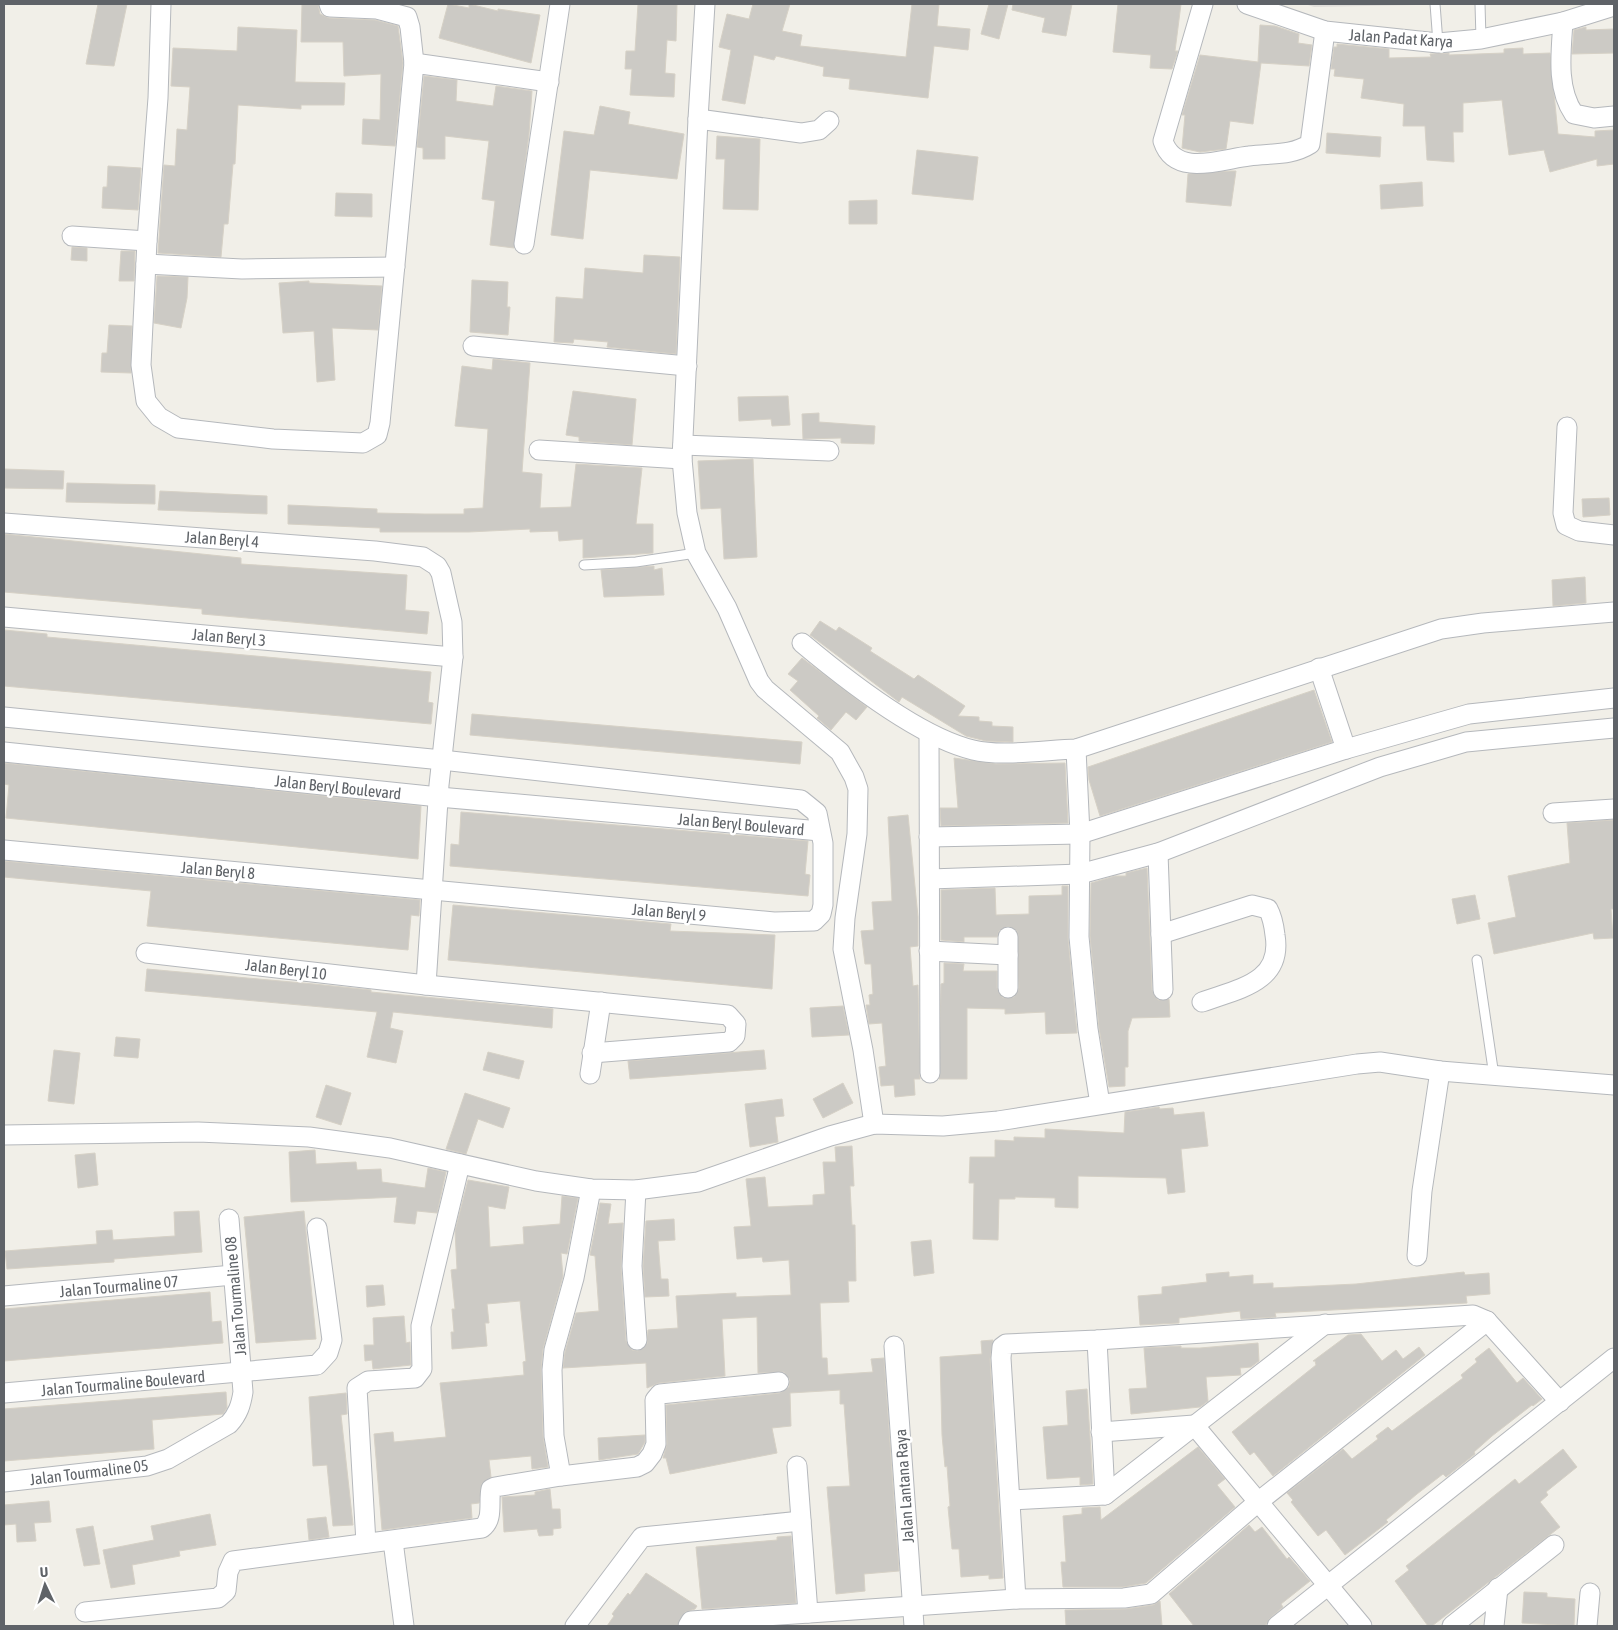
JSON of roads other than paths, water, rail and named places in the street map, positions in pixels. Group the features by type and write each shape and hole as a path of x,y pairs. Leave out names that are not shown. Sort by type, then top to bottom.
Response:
{"street":[{"path":"161,4 158,98 147,241 141,365 146,401 159,416 178,428 272,439 363,443 377,435 380,423 414,64 407,17 377,9 330,7 329,4"},
{"path":"524,244 560,4"},
{"path":"705,4 683,452 687,513 696,553 727,608 759,680 766,689 840,752 854,777 858,789 857,834 845,918 843,948 863,1050 874,1124"},
{"path":"1202,4 1163,141 1166,151 1177,158 1193,164 1211,164 1248,156 1278,155 1300,150 1310,144 1325,31"},
{"name":"Jalan Padat Karya","path":"1247,4 1325,31 1438,43 1482,39 1563,22 1614,6"},
{"path":"1563,22 1561,66 1566,102 1574,114 1594,118 1614,116"},
{"path":"414,64 549,82"},
{"path":"698,119 801,133 813,132 829,121"},
{"path":"72,236 147,241"},
{"path":"146,264 242,269 395,267"},
{"path":"473,346 687,366"},
{"path":"1567,426 1563,514 1566,524 1579,531 1614,535"},
{"path":"539,450 683,452 829,451"},
{"name":"Jalan Beryl 4","path":"4,523 375,550 423,557 437,566 441,574 452,622 453,657"},
{"path":"802,643 840,674 929,734 974,751 1017,752 1076,749 1441,629 1483,623 1614,612"},
{"name":"Jalan Beryl 3","path":"4,616 453,657"},
{"path":"453,657 440,778 426,985 728,1015 736,1024 736,1036 729,1042 592,1053"},
{"path":"1319,668 1346,749"},
{"path":"929,837 1080,834 1346,749 1469,714 1614,698"},
{"name":"Jalan Beryl Boulevard","path":"4,718 440,778 820,832 817,813 801,800 440,778 4,752"},
{"path":"930,879 1080,874 1158,853 1380,767 1466,742 1614,728"},
{"path":"929,734 930,1073"},
{"path":"1374,741 1380,767"},
{"path":"1076,749 1080,834 1079,937 1081,974 1100,1104"},
{"path":"1553,813 1614,809"},
{"name":"Jalan Beryl 9","path":"432,890 774,922 804,923 814,921 821,914 823,843 820,832"},
{"name":"Jalan Beryl 8","path":"4,850 432,890"},
{"path":"1158,853 1163,990"},
{"path":"1161,934 1252,905 1268,909 1273,918 1277,944 1274,964 1255,981 1202,1002"},
{"path":"929,951 1008,946 1008,988"},
{"name":"Jalan Beryl 10","path":"146,953 426,985"},
{"path":"590,1074 601,1002"},
{"path":"4,1135 198,1132 309,1137 390,1148 536,1182 591,1188 636,1190 698,1182 830,1136 874,1124 961,1124 998,1121 1356,1064 1380,1062 1494,1076 1614,1085"},
{"path":"1417,1256 1422,1191 1440,1070"},
{"path":"366,1543 357,1388 368,1382 415,1378 422,1369 421,1326 460,1164"},
{"path":"562,1476 554,1436 554,1350 574,1278 591,1188"},
{"path":"636,1190 632,1266 637,1340"},
{"name":"Jalan Tourmaline 08","path":"229,1219 241,1372"},
{"name":"Jalan Tourmaline Boulevard","path":"4,1393 316,1365 328,1353 332,1340 316,1228"},
{"name":"Jalan Tourmaline 07","path":"4,1296 234,1275"},
{"path":"1016,1599 1002,1347 1012,1343 1097,1340 1473,1315 1487,1321 1560,1402"},
{"path":"688,1626 691,1622 808,1613 1016,1599 1124,1598 1151,1594 1258,1502 1487,1321"},
{"path":"1011,1500 1105,1495 1324,1324"},
{"path":"1097,1340 1105,1495"},
{"name":"Jalan Lantana Raya","path":"894,1346 914,1626"},
{"path":"1277,1626 1614,1358"},
{"name":"Jalan Tourmaline 05","path":"4,1482 147,1466 168,1459 229,1424 236,1417 241,1405 243,1392 241,1372"},
{"path":"85,1612 218,1598 226,1590 228,1572 233,1561 482,1528 489,1520 491,1489 562,1476 631,1468 645,1463 652,1454 656,1444 655,1400 660,1394 779,1382"},
{"path":"1194,1425 1362,1626"},
{"path":"1101,1432 1194,1425"},
{"path":"797,1466 808,1613"},
{"path":"575,1626 642,1537 801,1521"},
{"path":"393,1541 404,1626"},
{"path":"1452,1626 1554,1545"},
{"path":"1494,1626 1498,1588"},
{"path":"1587,1626 1590,1593"}],"lane":[{"path":"1435,4 1438,43"},
{"path":"1480,4 1482,39"},
{"path":"584,565 636,562 696,553"},
{"path":"1477,960 1494,1076"}]}
